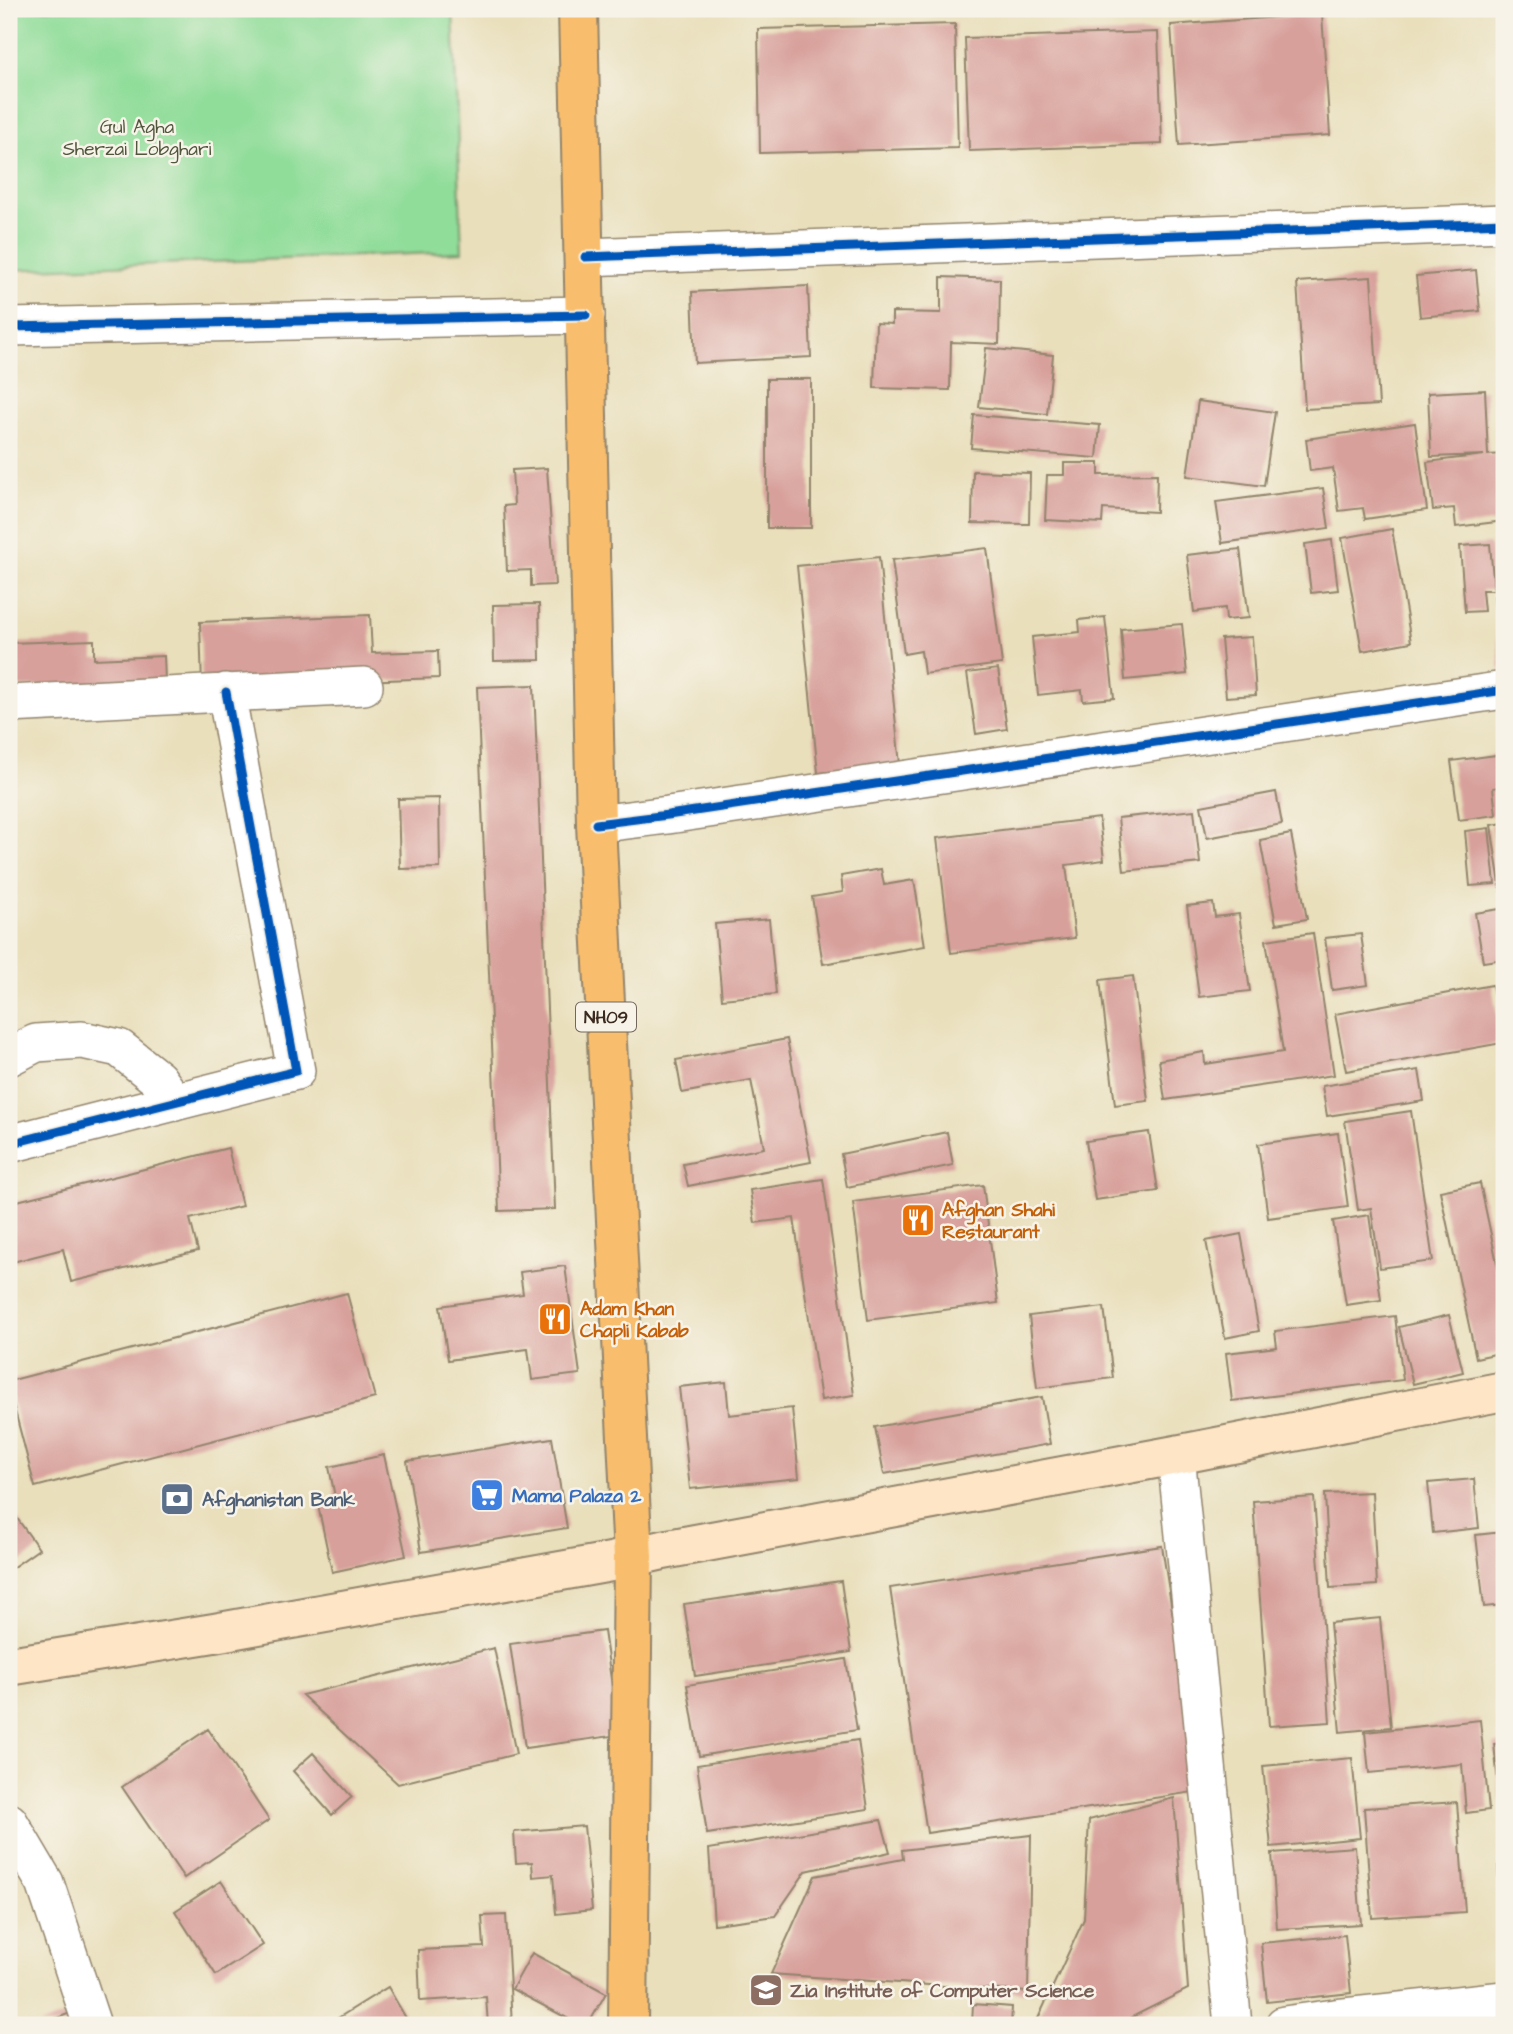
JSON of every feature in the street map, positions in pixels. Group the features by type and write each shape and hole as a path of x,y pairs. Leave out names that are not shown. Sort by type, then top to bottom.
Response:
{"main road":[{"name":"NH09","path":"578,9 596,824 634,1557 628,2025"},
{"path":"9,1666 214,1633 634,1557 663,1549 1175,1455 1504,1391"}],"street":[{"path":"584,257 1504,223"},
{"path":"9,327 586,316"},
{"path":"9,704 364,686"},
{"path":"596,824 1504,690"},
{"path":"9,1144 296,1071 226,692"},
{"path":"9,1057 36,1043 82,1040 119,1048 158,1079 175,1102"},
{"path":"1175,1455 1233,2025"},
{"path":"9,1822 45,1883 92,2025"},
{"path":"1284,2025 1504,2000"}],"green space":[{"name":"Gul Agha Sherzai Lobghari","path":"9,9 453,9 462,252 9,270"}],"building":[{"path":"1322,14 1330,135 1179,145 1171,25"},
{"path":"955,24 958,148 760,153 758,29"},
{"path":"1158,32 1162,144 969,151 965,38"},
{"path":"1476,270 1480,311 1420,317 1416,276"},
{"path":"941,277 1000,279 999,344 951,342 950,390 874,388 876,323 892,324 892,312 941,313"},
{"path":"1371,277 1379,405 1305,409 1297,282"},
{"path":"808,286 811,357 695,363 692,292"},
{"path":"986,348 1053,355 1047,414 979,407"},
{"path":"767,379 811,379 811,528 767,528"},
{"path":"1485,390 1488,455 1504,454 1504,521 1456,527 1454,508 1433,510 1427,462 1484,455 1431,457 1428,393"},
{"path":"1198,401 1275,412 1264,486 1187,476"},
{"path":"974,415 1100,425 1097,458 971,448"},
{"path":"1415,423 1427,510 1365,519 1363,508 1339,511 1333,468 1310,471 1306,439"},
{"path":"1064,463 1099,463 1099,475 1157,474 1156,512 1103,509 1102,523 1045,520 1047,475 1064,475"},
{"path":"547,468 555,585 531,586 531,570 507,571 504,506 514,505 512,470"},
{"path":"973,471 1030,473 1029,524 972,523"},
{"path":"1323,488 1329,528 1222,543 1216,502"},
{"path":"1392,529 1411,642 1362,651 1342,538"},
{"path":"1332,540 1338,590 1311,593 1305,544"},
{"path":"1490,544 1494,590 1482,590 1484,611 1465,612 1460,546"},
{"path":"987,548 1002,664 924,674 921,651 904,654 892,560"},
{"path":"1240,549 1249,618 1226,620 1225,608 1194,612 1187,555"},
{"path":"879,557 900,765 818,773 797,566"},
{"path":"1504,595 1504,669 1500,670 1494,596"},
{"path":"539,604 540,660 494,661 493,605"},
{"path":"370,615 372,653 438,651 439,678 202,687 200,622"},
{"path":"1105,617 1114,698 1083,701 1082,690 1038,695 1032,637 1080,632 1079,620"},
{"path":"1182,624 1187,674 1125,680 1121,629"},
{"path":"1252,637 1256,695 1226,697 1221,639"},
{"path":"94,640 94,659 164,656 165,682 9,687 9,643"},
{"path":"998,669 1007,729 976,734 967,673"},
{"path":"534,685 555,1209 499,1211 477,687"},
{"path":"1504,754 1504,786 1493,788 1496,815 1459,820 1451,761"},
{"path":"1276,792 1282,824 1207,838 1201,806"},
{"path":"439,798 440,868 400,869 398,799"},
{"path":"1194,810 1200,863 1124,871 1118,818"},
{"path":"1099,818 1104,860 1066,865 1075,938 951,953 937,838"},
{"path":"1504,823 1504,904 1503,904 1491,825"},
{"path":"1489,828 1495,884 1470,886 1465,831"},
{"path":"1291,834 1307,919 1276,924 1260,840"},
{"path":"881,869 884,885 914,880 925,946 823,964 812,897 843,892 841,876"},
{"path":"1213,903 1215,917 1239,914 1250,991 1199,997 1187,906"},
{"path":"1500,909 1504,959 1483,962 1475,913"},
{"path":"769,919 776,994 722,999 715,924"},
{"path":"1313,933 1334,1075 1165,1100 1159,1060 1204,1052 1205,1064 1283,1052 1266,940"},
{"path":"1361,934 1368,985 1332,990 1325,938"},
{"path":"1133,976 1148,1101 1115,1105 1100,980"},
{"path":"1492,985 1502,1043 1346,1071 1335,1014"},
{"path":"787,1039 811,1162 688,1186 683,1164 764,1148 751,1080 682,1093 676,1060"},
{"path":"1419,1070 1424,1101 1327,1116 1322,1086"},
{"path":"1411,1111 1433,1261 1380,1268 1371,1208 1358,1210 1345,1121"},
{"path":"947,1132 953,1165 847,1187 841,1154"},
{"path":"1149,1132 1158,1191 1095,1200 1086,1141"},
{"path":"1338,1133 1348,1207 1268,1218 1258,1144"},
{"path":"228,1148 242,1206 190,1219 198,1251 71,1282 63,1249 9,1263 9,1203"},
{"path":"823,1179 854,1395 821,1400 794,1218 755,1223 750,1190"},
{"path":"1480,1183 1504,1296 1504,1352 1476,1358 1440,1191"},
{"path":"983,1185 998,1303 868,1320 853,1202"},
{"path":"1369,1215 1381,1300 1346,1305 1333,1221"},
{"path":"1241,1234 1259,1331 1225,1338 1206,1241"},
{"path":"565,1266 580,1374 532,1380 528,1349 448,1360 440,1306 523,1294 520,1272"},
{"path":"347,1293 375,1398 35,1487 9,1381"},
{"path":"1104,1307 1113,1378 1037,1388 1029,1316"},
{"path":"1449,1315 1463,1372 1413,1384 1399,1327"},
{"path":"1395,1316 1403,1380 1232,1401 1226,1353 1277,1347 1275,1331"},
{"path":"726,1382 729,1415 792,1408 799,1478 690,1489 679,1387"},
{"path":"1042,1397 1050,1444 884,1474 875,1427"},
{"name":"Mama Palaza 2","path":"552,1438 567,1528 421,1552 407,1461"},
{"path":"384,1455 406,1556 332,1572 318,1505 336,1502 329,1467"},
{"path":"1474,1479 1479,1528 1433,1533 1428,1483"},
{"path":"1372,1492 1377,1585 1330,1588 1325,1494"},
{"path":"1314,1497 1330,1722 1269,1726 1253,1501"},
{"path":"9,1507 39,1549 9,1570"},
{"path":"1502,1532 1504,1605 1484,1607 1476,1535"},
{"path":"1162,1546 1200,1791 927,1833 890,1588"},
{"path":"841,1581 851,1652 695,1676 684,1604"},
{"path":"1380,1618 1391,1727 1340,1732 1330,1623"},
{"path":"604,1631 619,1735 525,1748 510,1644"},
{"path":"494,1648 516,1754 398,1784 302,1695"},
{"path":"846,1659 857,1730 699,1756 687,1685"},
{"path":"1480,1720 1489,1810 1466,1813 1462,1764 1369,1773 1365,1732"},
{"path":"208,1729 269,1820 184,1878 122,1787"},
{"path":"858,1740 868,1809 707,1834 697,1765"},
{"path":"1504,1743 1504,1801 1500,1801 1494,1744"},
{"path":"313,1753 352,1797 332,1815 293,1771"},
{"path":"1352,1758 1360,1838 1271,1847 1263,1766"},
{"path":"1174,1798 1188,1989 1116,2025 1035,2025 1084,1919 1089,1820"},
{"path":"1457,1802 1465,1912 1372,1918 1364,1808"},
{"path":"881,1820 890,1852 806,1871 775,1916 714,1924 709,1849"},
{"path":"584,1826 592,1910 556,1914 553,1875 533,1877 532,1862 516,1863 514,1832"},
{"path":"1031,1835 1028,1992 771,1974 815,1876 903,1859 902,1850"},
{"path":"1355,1847 1361,1924 1277,1929 1272,1853"},
{"path":"1498,1866 1504,1866 1504,1927 1501,1927"},
{"path":"221,1881 263,1945 216,1975 175,1911"},
{"path":"506,1915 512,2025 488,2025 486,1997 420,2001 418,1950 484,1947 482,1916"},
{"path":"1345,1935 1351,1993 1267,2002 1261,1943"},
{"path":"532,1953 606,1993 588,2025 580,2025 512,1989"},
{"path":"388,1987 410,2025 343,2025 338,2018"},
{"path":"973,2004 1012,2007 1011,2025 972,2025"},
{"path":"78,2010 84,2025 39,2025"}],"cycle path":[{"path":"585,257 1504,223"},
{"path":"9,327 586,315"},
{"path":"596,824 1504,690"},
{"path":"9,1144 296,1071 226,692"}],"place":[{"name":"Afghan Shahi Restaurant","path":"918,1220"},
{"name":"Adam Khan Chapli Kabab","path":"555,1319"},
{"name":"Mama Palaza 2","path":"487,1495"},
{"name":"Afghanistan Bank","path":"177,1499"},
{"name":"Zia Institute of Computer Science","path":"766,1990"}]}
